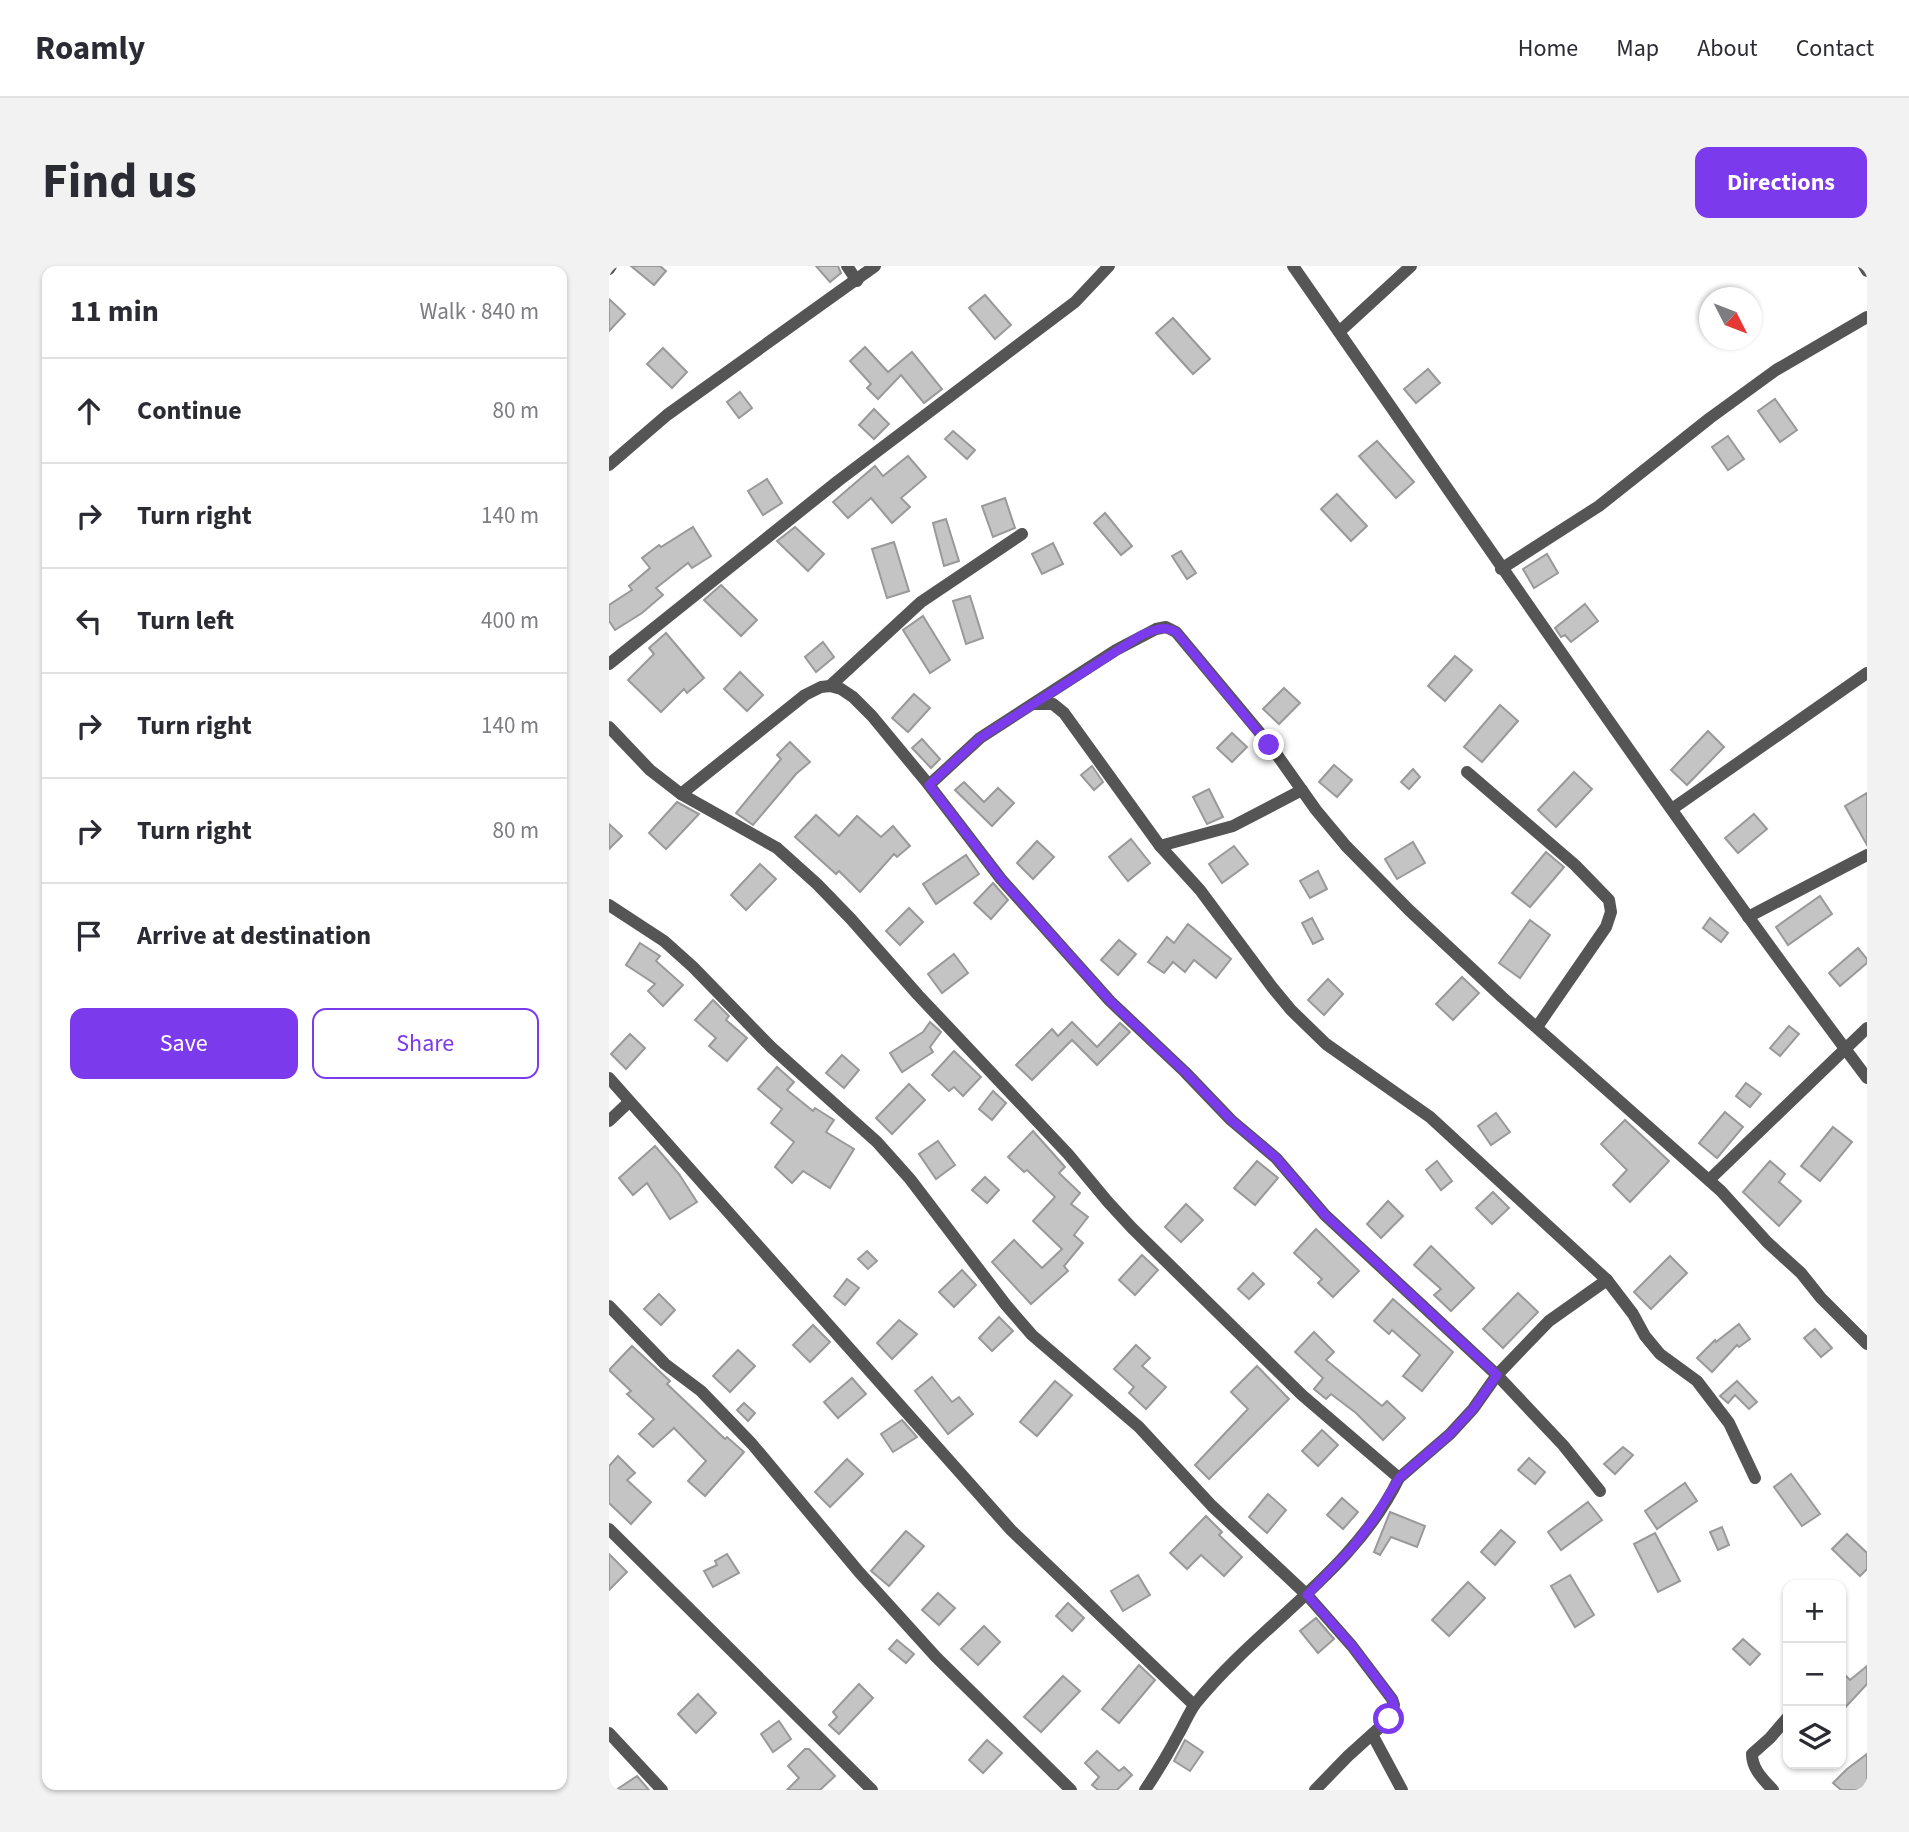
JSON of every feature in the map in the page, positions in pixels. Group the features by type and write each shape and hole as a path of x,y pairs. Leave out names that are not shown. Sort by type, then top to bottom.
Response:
{"street":[{"path":"847,266 857,281"},
{"path":"609,465 667,415 875,266"},
{"path":"609,664 838,481 1075,302 1109,266"},
{"path":"1293,266 1501,569 1748,917 1867,1078"},
{"path":"1339,332 1411,266"},
{"path":"1501,569 1599,506 1710,418 1776,370 1867,317"},
{"path":"830,686 921,601 1022,534"},
{"path":"929,785 980,738 1140,636 1166,627 1176,632 1269,745 1346,846 1409,910 1709,1180 1867,1344"},
{"path":"1672,809 1867,673"},
{"path":"681,794 805,695 821,687 830,686 853,697 929,785 1001,879 1110,1001 1231,1120 1276,1158 1325,1215 1497,1375 1563,1445 1600,1491"},
{"path":"1033,704 1053,704 1064,713 1160,846 1200,890 1291,1010 1326,1044 1430,1117 1607,1280 1660,1354 1697,1381 1729,1423 1755,1478"},
{"path":"609,727 650,770 681,794 777,848 817,884 927,1005 1069,1154 1132,1228 1302,1395 1399,1478"},
{"path":"1467,772 1576,865 1609,900 1611,912 1606,927 1537,1027"},
{"path":"1160,846 1233,826 1302,790"},
{"path":"1748,917 1867,855"},
{"path":"609,905 664,941 771,1047 877,1142 910,1179 1032,1335 1139,1427 1212,1506 1307,1595 1352,1646 1394,1705 1389,1719 1315,1790"},
{"path":"1709,1180 1867,1028"},
{"path":"609,1078 1011,1530 1194,1705"},
{"path":"609,1121 629,1102"},
{"path":"1145,1790 1194,1705 1262,1634 1307,1595 1352,1548 1399,1478 1450,1434 1473,1409 1497,1375 1549,1321 1607,1280"},
{"path":"609,1306 666,1364 701,1391 753,1444 859,1572 936,1657 1071,1790"},
{"path":"609,1529 872,1790"},
{"path":"1773,1790 1758,1773 1752,1754 1783,1723"},
{"path":"609,1733 662,1790"},
{"path":"1373,1736 1402,1790"}],"building":[{"path":"631,266 660,266 666,271 654,285"},
{"path":"816,266 838,266 841,273 830,282"},
{"path":"985,295 1011,325 995,339 969,308"},
{"path":"609,299 625,314 609,331"},
{"path":"1173,318 1210,359 1193,374 1156,333"},
{"path":"865,347 888,372 912,352 942,389 924,403 901,375 878,399 867,388 871,384 850,361"},
{"path":"663,348 687,372 672,388 647,364"},
{"path":"1428,369 1440,383 1416,403 1404,389"},
{"path":"740,392 752,408 739,418 727,402"},
{"path":"1775,399 1797,430 1780,442 1758,411"},
{"path":"874,409 889,424 874,439 859,425"},
{"path":"953,431 975,450 967,459 945,439"},
{"path":"1728,436 1744,459 1728,470 1712,447"},
{"path":"1377,441 1414,482 1396,498 1359,456"},
{"path":"908,456 926,477 901,498 910,507 892,523 871,498 848,518 833,502 875,466 883,476"},
{"path":"767,479 782,503 763,515 748,491"},
{"path":"1337,494 1367,526 1351,541 1321,509"},
{"path":"1005,498 1015,528 993,537 982,506"},
{"path":"1105,513 1132,546 1121,555 1094,523"},
{"path":"946,519 959,561 944,566 933,523"},
{"path":"693,527 711,556 692,568 688,563 656,588 663,595 642,613 615,630 609,621 609,605 632,590 629,586 650,568 642,558 659,545 661,547"},
{"path":"795,527 824,554 808,571 777,541"},
{"path":"894,542 909,591 887,598 872,549"},
{"path":"1053,543 1063,564 1042,574 1032,554"},
{"path":"1181,551 1196,573 1187,579 1172,556"},
{"path":"1547,554 1558,573 1534,588 1523,569"},
{"path":"721,585 757,620 741,636 704,600"},
{"path":"970,596 983,638 966,644 953,601"},
{"path":"1585,604 1598,621 1571,642 1565,635 1561,637 1555,628"},
{"path":"923,616 950,660 930,673 903,630"},
{"path":"666,633 704,678 687,693 684,689 661,712 628,680 654,654 649,648"},
{"path":"823,642 834,657 816,672 805,657"},
{"path":"1455,656 1472,670 1445,701 1428,686"},
{"path":"740,672 763,695 747,711 724,689"},
{"path":"1284,688 1300,703 1279,724 1263,709"},
{"path":"914,694 930,708 908,732 892,718"},
{"path":"1500,705 1518,721 1482,762 1464,747"},
{"path":"1708,731 1724,747 1687,785 1671,770"},
{"path":"1232,733 1247,747 1232,762 1217,748"},
{"path":"922,739 940,759 931,768 912,748"},
{"path":"790,742 810,762 796,774 753,825 736,813 781,759 777,755"},
{"path":"1334,765 1352,780 1337,797 1319,782"},
{"path":"1092,766 1103,782 1094,790 1081,775"},
{"path":"1413,769 1420,777 1409,789 1401,782"},
{"path":"1574,772 1592,789 1556,827 1538,810"},
{"path":"964,782 984,802 998,788 1014,803 992,826 955,790"},
{"path":"1209,789 1223,817 1207,824 1193,797"},
{"path":"1867,793 1867,845 1845,806"},
{"path":"677,802 699,814 666,849 649,833"},
{"path":"1754,814 1767,829 1738,853 1725,838"},
{"path":"816,815 839,836 857,816 881,837 893,826 910,846 897,857 894,854 860,892 839,871 836,874 795,837"},
{"path":"609,824 622,836 609,849"},
{"path":"1131,839 1150,863 1128,881 1109,857"},
{"path":"1037,841 1054,857 1033,879 1017,863"},
{"path":"1413,842 1425,863 1397,879 1385,859"},
{"path":"1234,846 1248,864 1222,883 1209,864"},
{"path":"1546,852 1564,867 1530,907 1512,893"},
{"path":"966,855 979,874 936,904 923,884"},
{"path":"760,864 776,879 746,910 731,895"},
{"path":"1318,871 1327,889 1310,898 1300,881"},
{"path":"993,883 1008,900 991,919 974,903"},
{"path":"1820,896 1832,914 1788,945 1776,927"},
{"path":"909,908 923,922 900,945 886,931"},
{"path":"1312,918 1323,939 1313,944 1302,923"},
{"path":"1710,918 1728,933 1721,942 1703,928"},
{"path":"1530,920 1550,935 1520,978 1499,963"},
{"path":"1188,924 1231,959 1216,978 1194,960 1185,972 1173,962 1164,973 1148,962 1167,937 1174,943"},
{"path":"1119,940 1136,954 1118,975 1101,960"},
{"path":"640,943 660,956 656,961 683,985 663,1006 648,991 655,984 626,965"},
{"path":"1858,948 1867,963 1840,986 1829,973"},
{"path":"954,954 968,973 942,993 928,974"},
{"path":"1462,977 1479,993 1453,1020 1436,1004"},
{"path":"1328,979 1343,994 1324,1015 1308,1000"},
{"path":"713,1000 729,1016 726,1020 747,1038 727,1061 709,1046 716,1038 695,1020"},
{"path":"930,1022 941,1032 930,1047 933,1052 902,1072 890,1053 923,1032"},
{"path":"1072,1022 1097,1047 1120,1023 1130,1032 1097,1065 1072,1040 1032,1080 1016,1065 1052,1029 1058,1036"},
{"path":"1789,1026 1799,1034 1780,1056 1770,1048"},
{"path":"630,1034 645,1048 626,1069 611,1054"},
{"path":"954,1051 981,1077 963,1096 954,1087 949,1091 932,1075"},
{"path":"842,1055 859,1070 844,1088 826,1073"},
{"path":"777,1067 794,1082 787,1090 813,1111 815,1108 834,1120 826,1132 854,1149 830,1188 803,1171 792,1183 775,1167 794,1142 771,1123 782,1109 758,1089"},
{"path":"1746,1083 1761,1094 1750,1107 1736,1096"},
{"path":"909,1084 925,1100 892,1134 876,1118"},
{"path":"993,1091 1006,1103 992,1120 979,1109"},
{"path":"1725,1112 1743,1127 1717,1158 1699,1143"},
{"path":"1496,1113 1510,1132 1491,1145 1478,1126"},
{"path":"1625,1120 1669,1161 1630,1202 1613,1185 1627,1170 1601,1144"},
{"path":"1833,1127 1852,1142 1820,1181 1801,1166"},
{"path":"1033,1131 1065,1167 1059,1173 1080,1193 1071,1204 1088,1217 1074,1235 1083,1243 1064,1266 1068,1271 1031,1304 992,1262 1014,1240 1042,1268 1062,1249 1033,1221 1055,1197 1027,1170 1024,1172 1008,1157"},
{"path":"938,1141 955,1165 936,1179 919,1154"},
{"path":"655,1146 679,1174 697,1202 670,1219 647,1183 633,1195 619,1178"},
{"path":"1257,1161 1278,1178 1255,1205 1234,1188"},
{"path":"1437,1161 1452,1181 1441,1190 1426,1170"},
{"path":"1770,1161 1785,1174 1779,1182 1801,1201 1779,1226 1743,1192"},
{"path":"985,1177 999,1190 987,1203 972,1190"},
{"path":"1493,1192 1509,1208 1492,1224 1476,1208"},
{"path":"1388,1201 1403,1216 1381,1238 1367,1224"},
{"path":"1186,1204 1203,1220 1181,1242 1165,1227"},
{"path":"1316,1229 1359,1271 1333,1297 1318,1283 1322,1279 1294,1253"},
{"path":"1431,1246 1474,1288 1451,1311 1434,1295 1441,1289 1414,1265"},
{"path":"867,1251 877,1261 868,1269 858,1259"},
{"path":"1142,1255 1158,1270 1135,1295 1119,1280"},
{"path":"1670,1256 1687,1273 1651,1309 1634,1292"},
{"path":"962,1270 976,1285 954,1307 939,1292"},
{"path":"1253,1273 1264,1284 1249,1299 1238,1289"},
{"path":"847,1279 859,1288 845,1305 834,1296"},
{"path":"1518,1293 1538,1312 1503,1348 1483,1329"},
{"path":"659,1294 675,1310 661,1325 644,1309"},
{"path":"1393,1299 1453,1352 1422,1391 1403,1376 1420,1355 1392,1330 1389,1334 1374,1321"},
{"path":"999,1317 1013,1331 992,1351 979,1338"},
{"path":"899,1320 917,1334 892,1359 877,1343"},
{"path":"1739,1324 1750,1339 1739,1347 1737,1345 1712,1372 1697,1358 1715,1340 1716,1342"},
{"path":"813,1325 830,1342 810,1362 793,1345"},
{"path":"1815,1329 1832,1348 1821,1357 1804,1338"},
{"path":"1314,1332 1334,1352 1326,1360 1382,1406 1387,1401 1405,1418 1383,1440 1356,1413 1331,1394 1326,1399 1314,1389 1323,1378 1295,1352"},
{"path":"1136,1345 1150,1358 1142,1366 1166,1387 1146,1409 1129,1393 1134,1387 1114,1369"},
{"path":"632,1346 670,1381 667,1384 725,1439 727,1437 744,1452 705,1496 688,1481 706,1461 674,1428 653,1447 639,1434 654,1419 627,1394 631,1391 609,1370"},
{"path":"738,1350 755,1366 730,1392 713,1376"},
{"path":"1257,1366 1289,1399 1209,1479 1195,1465 1248,1409 1231,1392"},
{"path":"932,1377 952,1402 959,1397 973,1414 948,1434 915,1391"},
{"path":"852,1378 866,1394 838,1418 824,1402"},
{"path":"1055,1381 1072,1395 1037,1436 1020,1422"},
{"path":"1737,1381 1757,1402 1749,1409 1735,1395 1728,1403 1720,1396"},
{"path":"744,1403 755,1413 748,1421 737,1410"},
{"path":"902,1420 917,1437 893,1452 881,1434"},
{"path":"1322,1430 1338,1445 1318,1466 1302,1451"},
{"path":"1623,1447 1633,1455 1615,1474 1604,1464"},
{"path":"618,1456 635,1473 627,1480 651,1502 631,1524 609,1503 609,1466"},
{"path":"1529,1458 1545,1472 1535,1484 1518,1470"},
{"path":"847,1459 863,1474 830,1507 815,1492"},
{"path":"1791,1474 1820,1514 1802,1526 1774,1487"},
{"path":"1685,1483 1697,1501 1657,1529 1645,1511"},
{"path":"1268,1494 1286,1510 1267,1533 1249,1517"},
{"path":"1342,1498 1358,1512 1343,1529 1327,1515"},
{"path":"1588,1502 1602,1520 1561,1550 1548,1532"},
{"path":"1390,1512 1425,1526 1417,1547 1391,1537 1380,1555 1374,1552"},
{"path":"1206,1516 1222,1532 1219,1535 1242,1557 1224,1576 1201,1555 1187,1569 1170,1553"},
{"path":"1722,1527 1729,1545 1718,1550 1710,1532"},
{"path":"1501,1530 1515,1542 1495,1565 1481,1552"},
{"path":"906,1531 924,1546 889,1586 871,1571"},
{"path":"1655,1533 1680,1581 1658,1592 1634,1544"},
{"path":"1847,1534 1867,1553 1867,1569 1860,1576 1832,1549"},
{"path":"609,1554 627,1572 609,1590"},
{"path":"727,1554 739,1573 713,1587 704,1571 717,1565 715,1561"},
{"path":"1138,1575 1150,1595 1123,1611 1111,1591"},
{"path":"1570,1575 1594,1615 1575,1627 1551,1586"},
{"path":"1468,1582 1485,1598 1449,1636 1432,1620"},
{"path":"938,1593 955,1608 939,1625 922,1610"},
{"path":"1068,1603 1084,1618 1072,1631 1056,1616"},
{"path":"1316,1618 1334,1639 1318,1653 1300,1631"},
{"path":"984,1626 1000,1642 978,1665 961,1649"},
{"path":"1743,1639 1760,1654 1750,1665 1733,1649"},
{"path":"897,1640 914,1654 906,1663 889,1649"},
{"path":"1139,1665 1155,1680 1119,1723 1102,1709"},
{"path":"1867,1666 1867,1684 1846,1707 1846,1676 1850,1680"},
{"path":"1063,1676 1080,1691 1041,1732 1024,1717"},
{"path":"859,1684 873,1698 839,1734 829,1725 837,1717 833,1712"},
{"path":"698,1694 716,1713 696,1733 678,1714"},
{"path":"779,1721 791,1739 773,1752 761,1734"},
{"path":"987,1740 1002,1753 983,1773 969,1760"},
{"path":"1185,1740 1203,1752 1190,1771 1174,1761"},
{"path":"805,1749 809,1749 835,1776 820,1790 787,1790 799,1778 788,1766"},
{"path":"1097,1751 1119,1771 1124,1767 1132,1775 1117,1790 1098,1790 1092,1785 1099,1777 1085,1763"},
{"path":"1867,1754 1867,1790 1841,1790 1833,1783 1847,1769"},
{"path":"637,1776 649,1790 616,1790"}],"route":[{"path":"1269,745 1176,632 1166,627 1140,636 1116,650 980,738 929,785 1001,879 1110,1001 1231,1120 1276,1158 1325,1215 1497,1375 1473,1409 1450,1434 1399,1478 1352,1548 1307,1595 1352,1646 1392,1699 1393,1712 1389,1719"}]}
